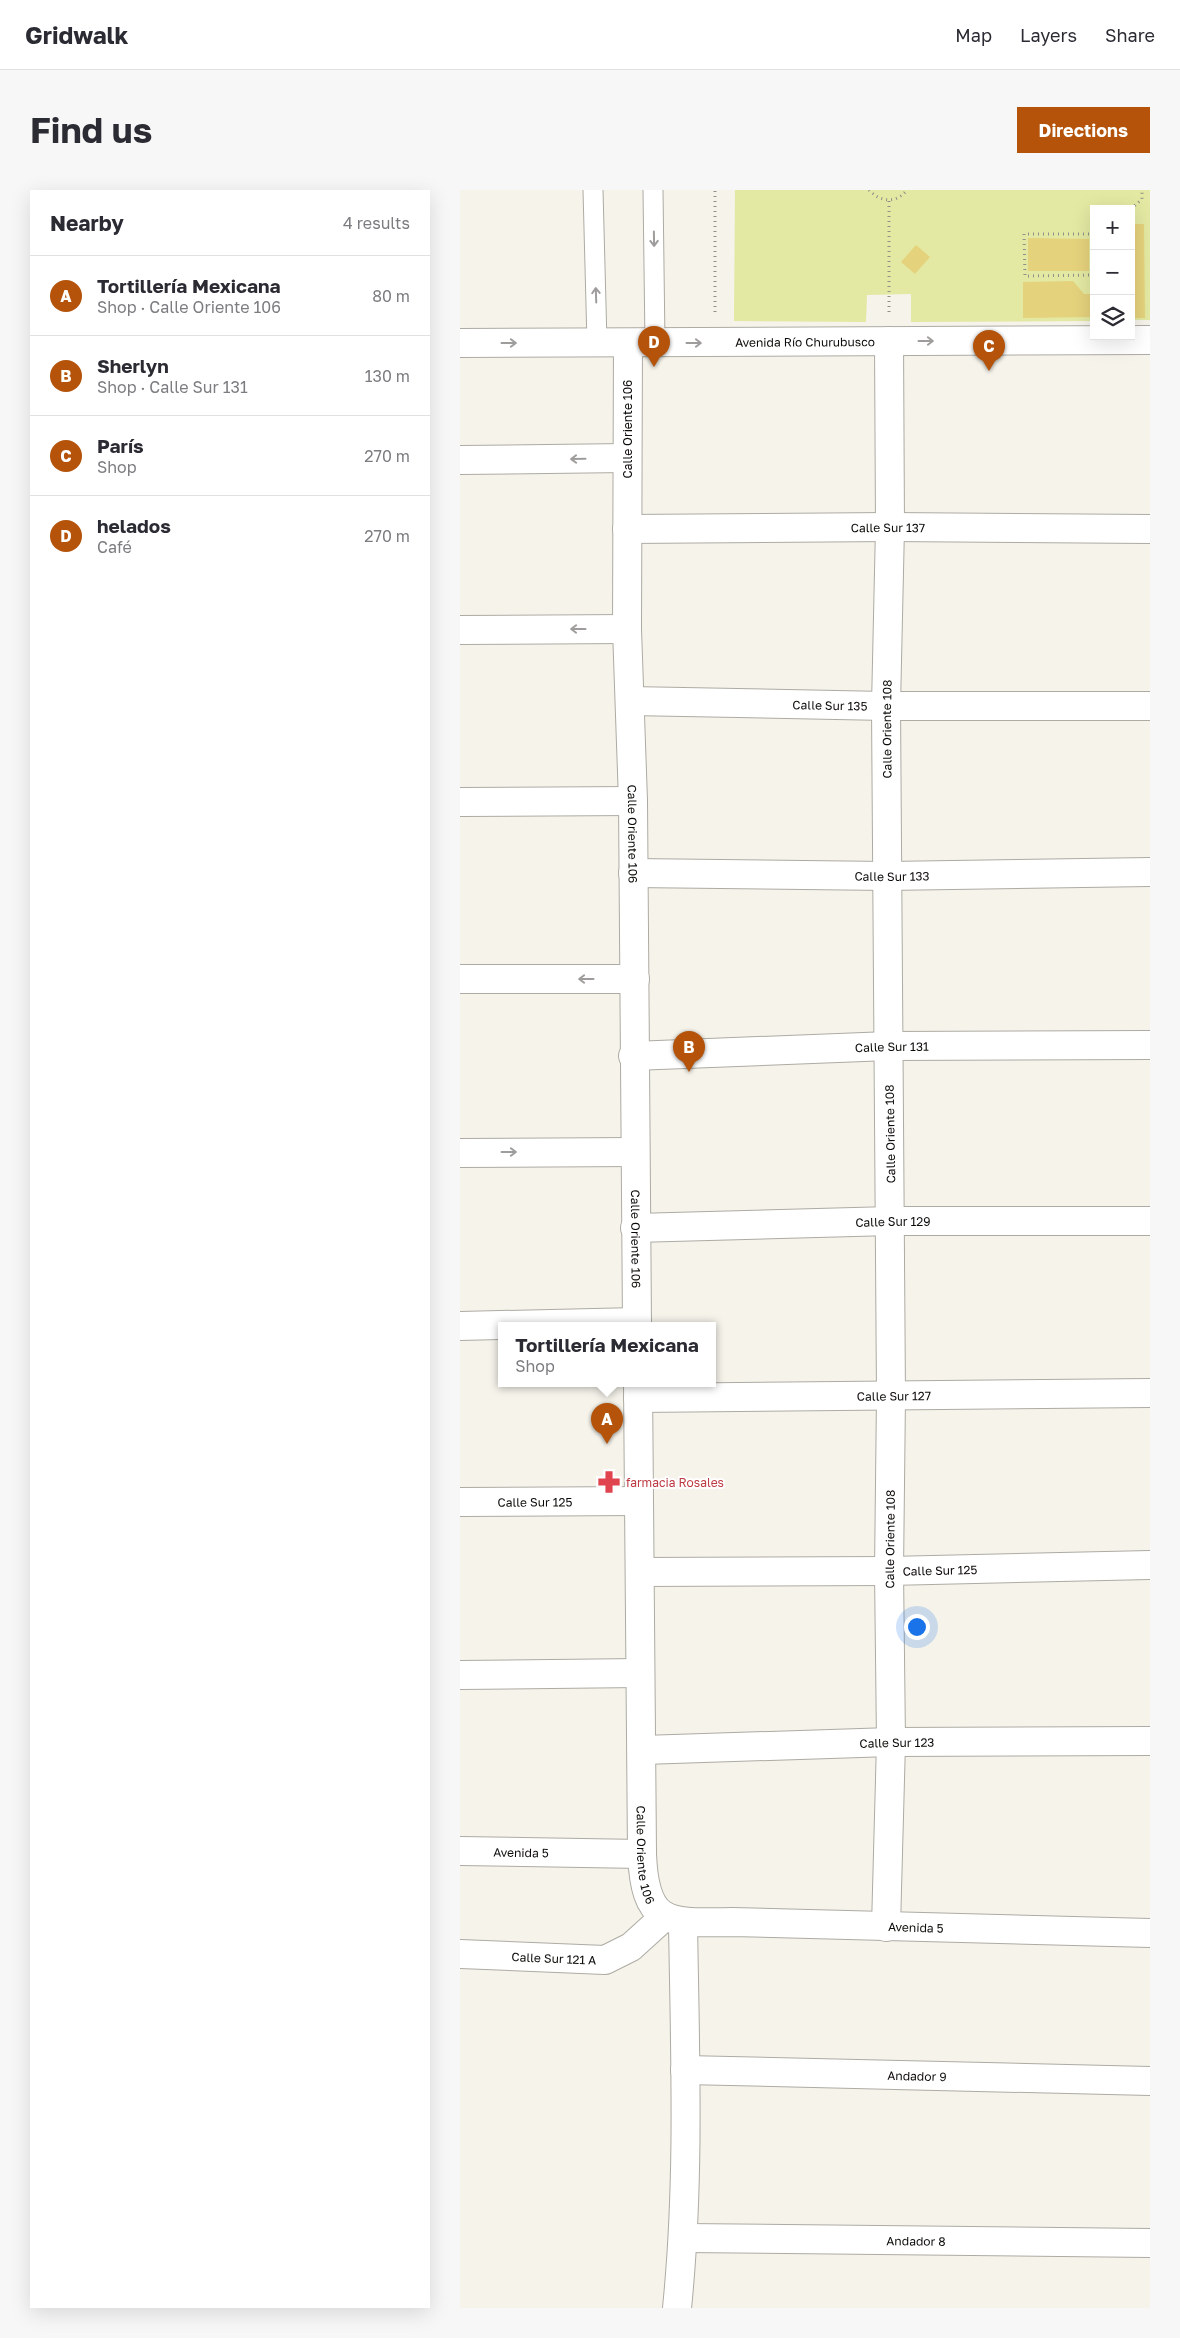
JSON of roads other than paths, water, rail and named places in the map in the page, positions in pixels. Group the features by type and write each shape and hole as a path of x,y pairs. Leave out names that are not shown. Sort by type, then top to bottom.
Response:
{"street":[{"name":"Avenida Río Churubusco","path":"460,343 1150,340"},
{"name":"Calle Oriente 108","path":"886,1927 890,1742 891,1396 886,706 890,527 889,341"},
{"name":"Calle Oriente 106","path":"628,343 627,629 633,801 634,1152 637,1322"},
{"path":"460,460 627,458"},
{"name":"Calle Sur 137","path":"627,529 1150,528"},
{"path":"460,630 627,629"},
{"name":"Calle Sur 135","path":"630,701 886,706 1150,706"},
{"path":"460,802 633,801"},
{"name":"Calle Sur 133","path":"633,874 887,876 1150,872"},
{"path":"460,979 635,979"},
{"name":"Calle Sur 131","path":"634,1056 889,1046 1150,1044"},
{"path":"460,1153 634,1152"},
{"name":"Calle Sur 129","path":"635,1228 891,1221 1150,1221"},
{"path":"460,1326 498,1326"},
{"name":"Calle Oriente 106","path":"638,1390 643,1879 651,1903 673,1920"},
{"name":"Calle Sur 127","path":"638,1390 891,1396 1150,1393"},
{"name":"Calle Sur 125","path":"460,1502 639,1501"},
{"name":"Calle Sur 125","path":"640,1572 1150,1565"},
{"path":"460,1675 640,1673"},
{"name":"Calle Sur 123","path":"643,1750 890,1742 1150,1741"},
{"name":"Avenida 5","path":"460,1851 642,1854"},
{"path":"673,1920 685,2070 684,2238 677,2308"},
{"name":"Avenida 5","path":"673,1920 886,1927 1150,1932"},
{"name":"Calle Sur 121 A","path":"460,1954 605,1960 631,1947 673,1920"},
{"name":"Andador 9","path":"685,2070 1150,2081"},
{"name":"Andador 8","path":"684,2238 1150,2243"}],"lane":[{"path":"593,190 597,343"},
{"path":"653,190 655,343"}],"place":[{"name":"helados","path":"654,367"},
{"name":"París","path":"989,371"},
{"name":"Sherlyn","path":"689,1072"},
{"name":"Tortillería Mexicana","path":"607,1444"},
{"name":"farmacia Rosales","path":"609,1482"}]}
